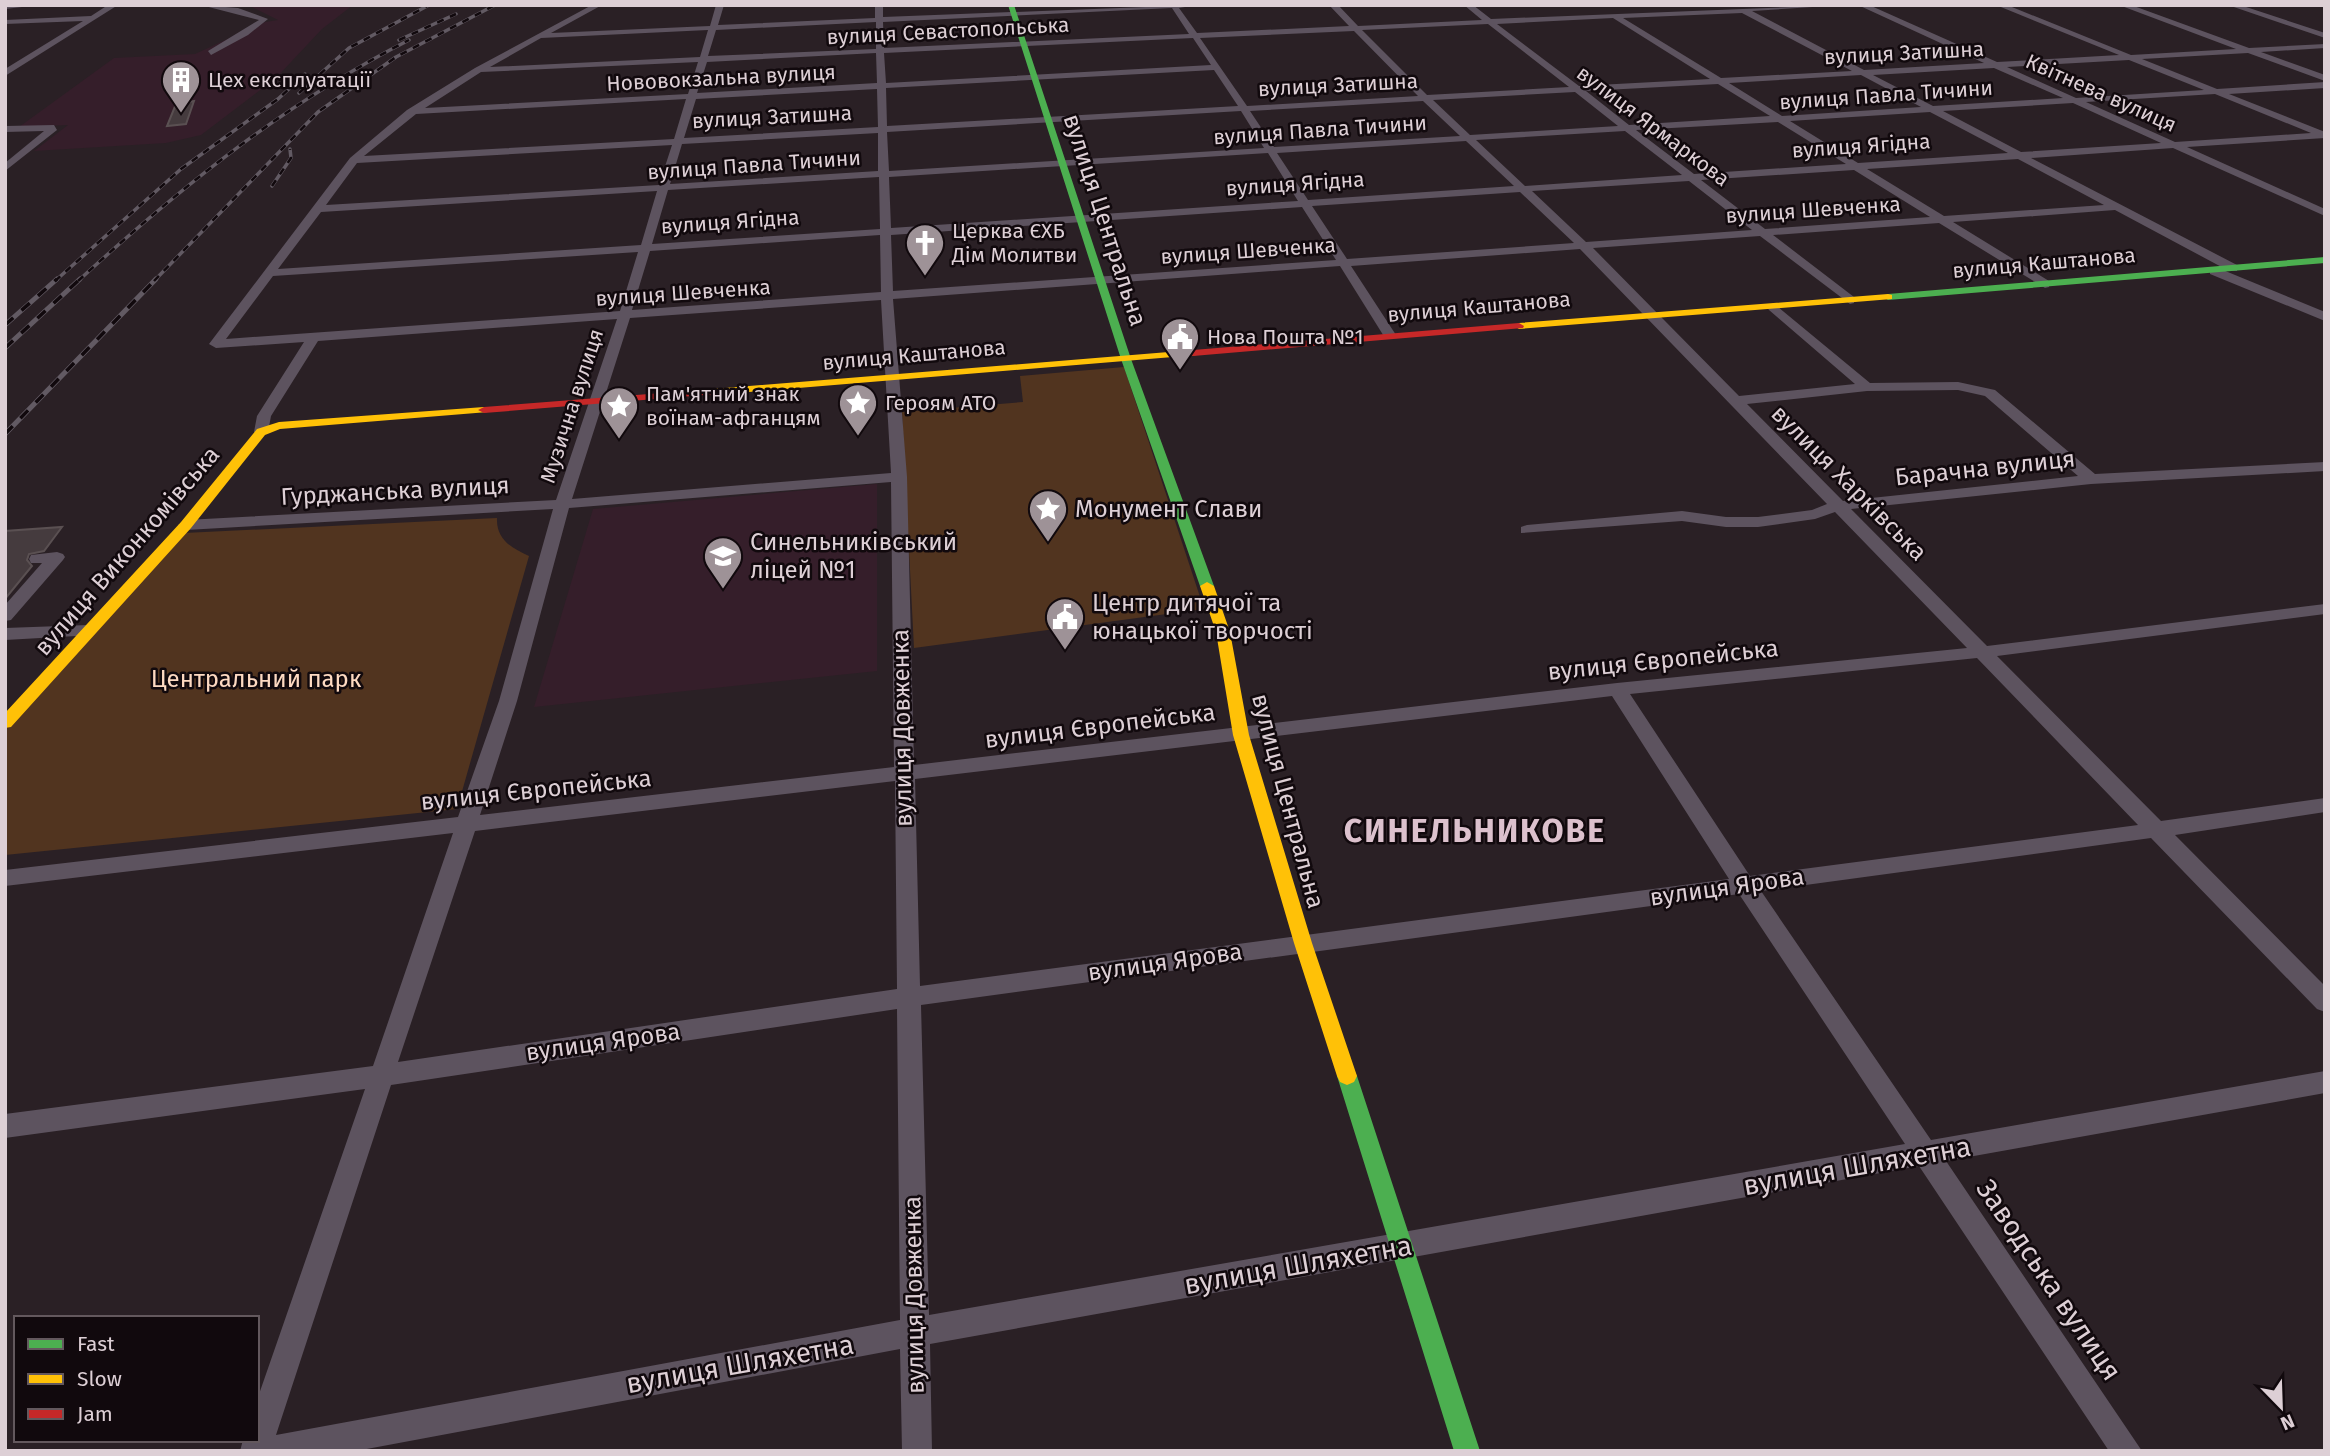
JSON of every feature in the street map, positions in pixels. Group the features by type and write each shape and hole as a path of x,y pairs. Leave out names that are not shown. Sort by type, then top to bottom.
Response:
{"street":[{"path":"5,7 35,5"},
{"path":"5,73 114,5"},
{"path":"205,5 238,10 264,19 249,34 239,36 211,53"},
{"path":"269,273 354,160 410,112 478,70 598,5"},
{"name":"Музична вулиця","path":"259,1439 508,701 562,504 624,317 677,139 715,29 720,5"},
{"name":"вулиця Довженка","path":"879,5 887,297 899,477 902,774 917,1451"},
{"path":"539,36 880,21 1013,10 1193,5"},
{"name":"вулиця Харківська","path":"1334,5 1426,98 1583,245 1648,315 2325,1002"},
{"name":"вулиця Ярмаркова","path":"1468,5 1574,90 1850,300"},
{"path":"1599,5 2045,284"},
{"name":"вулиця Севастопольська","path":"478,70 1492,23 1739,7 1839,5"},
{"name":"Квітнева вулиця","path":"1862,5 2325,213"},
{"path":"2000,5 2325,135"},
{"path":"2123,5 2325,78"},
{"path":"2232,5 2325,36"},
{"path":"1174,6 1306,202 1390,335"},
{"path":"1739,7 2233,268"},
{"name":"вулиця Центральна","path":"1013,10 1126,359 1223,632 1241,735 1303,943 1404,1246 1467,1451"},
{"path":"5,22 92,18"},
{"name":"вулиця Затишна","path":"354,160 677,139 2325,46"},
{"name":"Нововокзальна вулиця","path":"410,112 1217,67"},
{"name":"вулиця Павла Тичини","path":"317,209 664,190 2325,86"},
{"path":"5,129 54,128 5,168"},
{"name":"вулиця Ягідна","path":"269,273 2325,135"},
{"name":"вулиця Шевченка","path":"269,273 216,344 624,317 2115,207"},
{"name":"вулиця Каштанова","path":"257,435 300,424 1126,359 1390,335 1773,307 2325,260"},
{"path":"2213,270 2325,317"},
{"path":"1773,307 1867,387"},
{"name":"вулиця Виконкомівська","path":"5,723 186,525 257,435 264,416 313,338"},
{"path":"1733,401 1867,387 1958,386 1990,393 2091,479"},
{"name":"Барачна вулиця","path":"1527,530 1682,516 1726,522 1758,522 1815,514 1836,506 2091,479 2325,466"},
{"name":"Гурджанська вулиця","path":"186,525 562,504 899,477"},
{"path":"5,616 57,556 37,559"},
{"name":"вулиця Європейська","path":"5,878 1617,689 1982,652 2325,609"},
{"path":"5,634 88,631"},
{"name":"Заводська вулиця","path":"1617,689 1743,885 1929,1154 2127,1451"},
{"name":"вулиця Ярова","path":"5,1126 380,1076 909,997 2325,805"},
{"name":"вулиця Шляхетна","path":"272,1451 914,1332 1929,1154 2070,1125 2325,1082"}],"shaded area":[{"path":"236,5 353,5 322,29 276,78 201,135 166,143 34,151 68,125 19,127 114,58 195,54 265,22 278,20 252,7"},
{"name":"Синельниківський ліцей №1","path":"877,484 877,671 534,707 593,509"}],"green space":[{"path":"1124,367 1204,609 914,648 902,412 1023,402 1020,376"},
{"name":"Центральний парк","path":"497,518 499,532 506,542 529,556 457,809 5,855 5,724 184,533"}],"building":[{"name":"Цех експлуатації","path":"194,101 186,124 167,126 176,104"},
{"path":"62,527 44,551 29,554 27,560 32,566 5,599 5,531"}],"railway":[{"path":"299,93 349,48 429,5"},
{"path":"154,281 318,112 396,57 495,5"},
{"path":"399,40 456,14"},
{"path":"78,281 195,180 277,119 319,91 409,40"},
{"path":"55,281 181,169 278,99 305,74"},
{"path":"272,186 291,158 290,149"},
{"path":"5,325 57,279"},
{"path":"5,348 80,279"},
{"path":"5,434 156,279"}],"traffic: fast":[{"path":"1011,5 1126,359 1207,586"},
{"path":"1888,297 2325,260"},
{"path":"1347,1076 1467,1451"}],"traffic: slow":[{"path":"1519,326 1888,297"},
{"path":"713,392 1193,353"},
{"path":"5,723 186,525 261,432 279,426 484,410"},
{"path":"1207,586 1223,632 1241,735 1303,943 1347,1076"}],"traffic: jam":[{"path":"1193,353 1519,326"},
{"path":"484,410 713,392"}],"place":[{"name":"Цех експлуатації","path":"181,114"},
{"name":"Церква ЄХБ Дім Молитви","path":"925,277"},
{"name":"Нова Пошта №1","path":"1180,371"},
{"name":"Героям АТО","path":"858,437"},
{"name":"Пам'ятний знак воїнам-афганцям","path":"619,440"},
{"name":"Монумент Слави","path":"1048,543"},
{"name":"Синельниківський ліцей №1","path":"723,590"},
{"name":"Центр дитячої та юнацької творчості","path":"1065,651"}],"district":[{"name":"СИНЕЛЬНИКОВЕ","path":"1475,831"}]}
